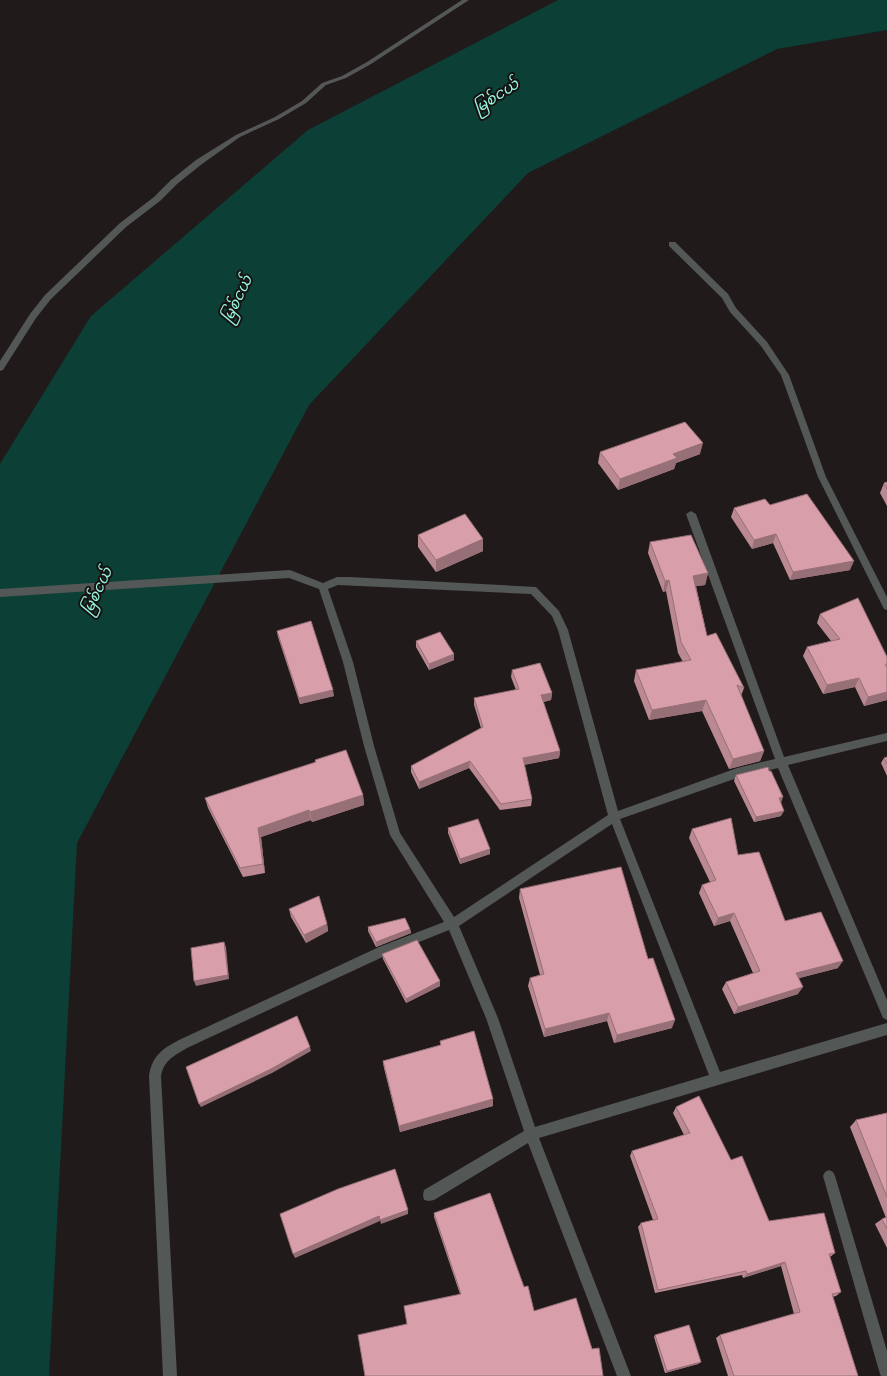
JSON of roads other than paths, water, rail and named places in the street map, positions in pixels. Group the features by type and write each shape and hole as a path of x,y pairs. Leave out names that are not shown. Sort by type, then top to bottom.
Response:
{"street":[{"path":"0,368 33,316 48,297 123,225 157,200 174,182 199,162 238,136 276,118 304,102 324,84 344,77 369,63 466,0"},
{"path":"672,244 725,296 733,310 764,344 778,364 792,390 809,445 822,477 887,606"},
{"path":"691,514 781,762 887,1014"},
{"path":"0,593 290,574 323,587 337,581 348,580 533,590 556,614 563,630 614,816 716,1078"},
{"path":"323,587 348,662 369,746 395,835 452,924 492,1018 531,1134 624,1376"},
{"path":"170,1376 155,1076 156,1064 166,1054 190,1041 383,951 452,924 614,816 737,773 887,736"},
{"path":"429,1195 531,1134 716,1078 887,1029"},
{"path":"829,1176 887,1374"}],"water":[{"name":"မြစ်ငယ်","path":"558,0 887,0 887,30 777,49 528,173 309,405 77,843 49,1376 0,1376 0,464 91,316 308,130"}]}
